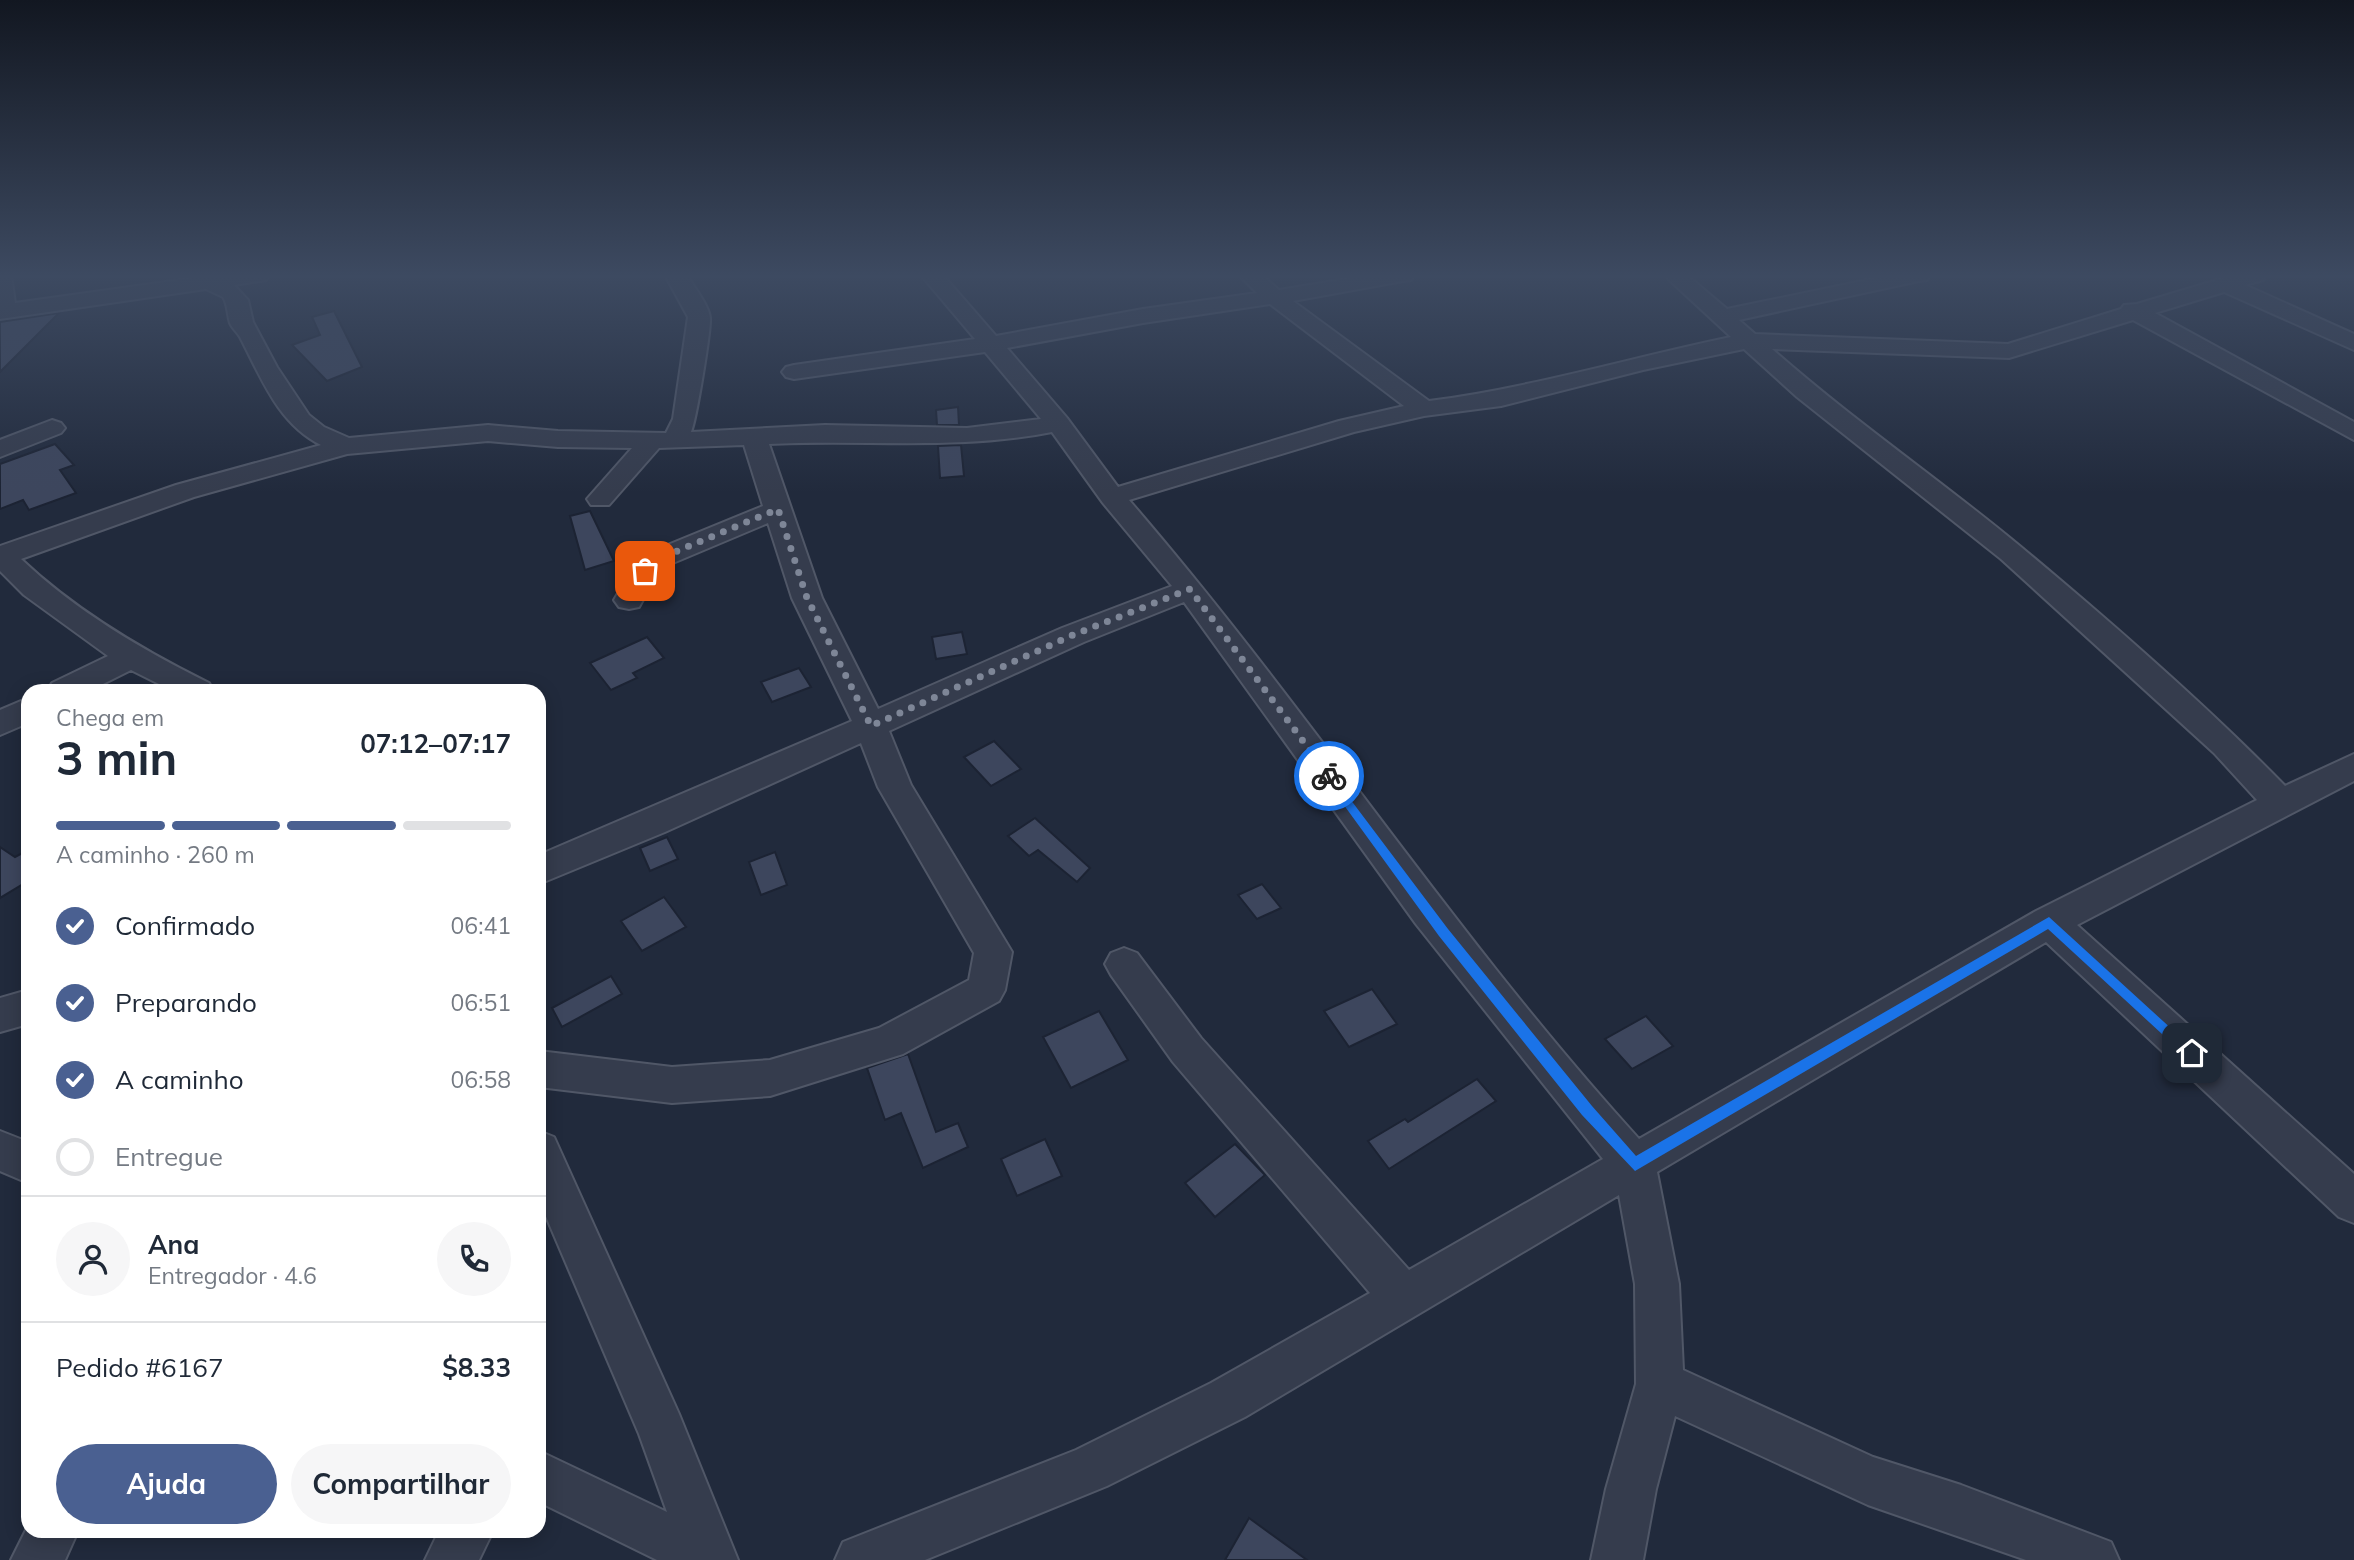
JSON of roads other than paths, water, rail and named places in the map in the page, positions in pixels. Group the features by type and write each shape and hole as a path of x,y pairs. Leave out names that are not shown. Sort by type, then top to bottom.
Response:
{"street":[{"path":"256,348 265,367 300,420 315,432 345,446"},
{"path":"600,499 685,419 685,401 694,348"},
{"path":"794,372 965,348"},
{"path":"995,348 1058,423 1112,497 1190,589 1429,914 1587,1111 1635,1165 1657,1284 1660,1384 1630,1489 1617,1560"},
{"path":"1342,348 1424,409"},
{"path":"1112,497 1348,426 1424,409 1501,399 1641,363 1715,348"},
{"path":"1756,348 1853,430 2011,553 2225,745 2281,804"},
{"path":"1925,348 2009,351 2021,348"},
{"path":"2201,348 2354,432"},
{"path":"184,684 131,657 34,588 1,555 185,491 345,446 488,433 663,441 753,435 888,432 967,436 1013,432 1058,423"},
{"path":"0,449 52,428"},
{"path":"546,1070 672,1085 770,1077 889,1042 986,990 993,952 895,787 871,726 807,598 753,435"},
{"path":"629,600 645,571 663,557 778,509"},
{"path":"546,867 1073,635 1190,589"},
{"path":"77,684 131,657"},
{"path":"0,724 21,713"},
{"path":"861,1560 1090,1469 1227,1400 2049,922 2354,766"},
{"path":"2049,922 2354,1202"},
{"path":"1124,964 1187,1050 1402,1296"},
{"path":"0,1015 21,1009"},
{"path":"0,1150 21,1160"},
{"path":"546,1167 662,1431 711,1559"},
{"path":"1660,1384 1868,1480 1961,1510 2093,1560"},
{"path":"546,1479 711,1559"},
{"path":"37,1560 49,1538"},
{"path":"451,1560 464,1538"}]}
